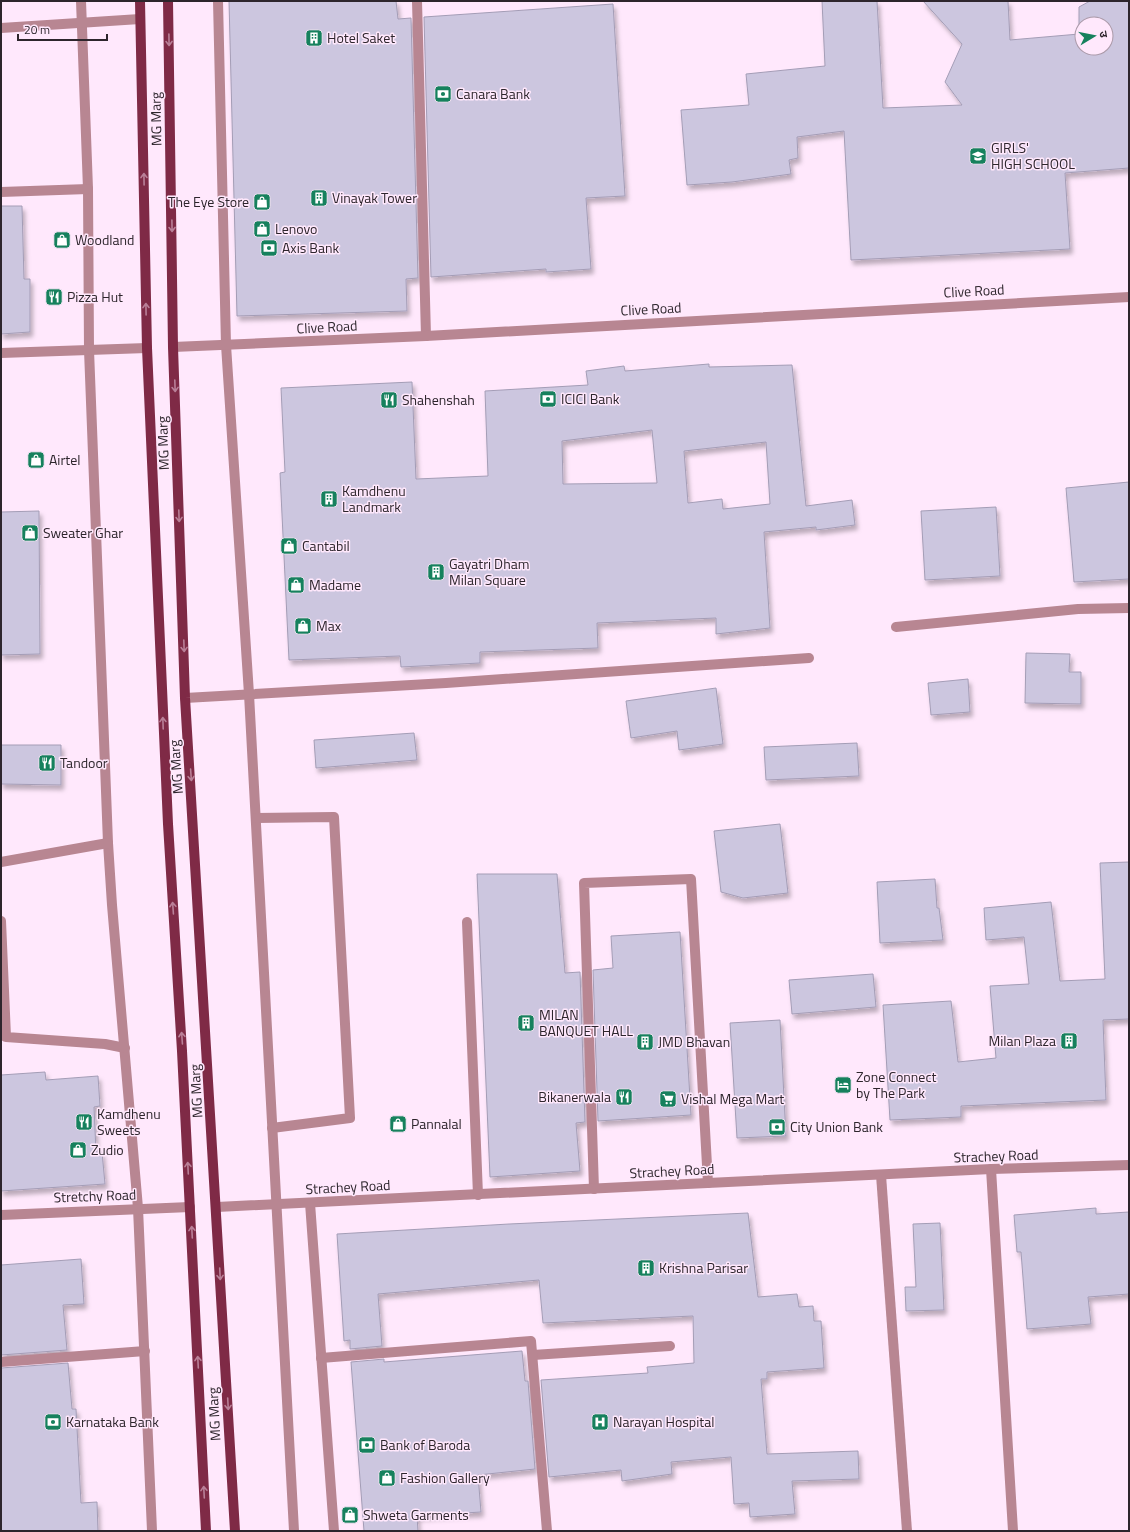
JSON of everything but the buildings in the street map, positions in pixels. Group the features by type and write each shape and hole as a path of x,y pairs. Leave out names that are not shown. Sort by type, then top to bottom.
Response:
{"main road":[{"name":"MG Marg","path":"140,1 147,348 168,824 182,1051 206,1531"},
{"name":"MG Marg","path":"168,1 174,347 185,698 235,1531"}],"street":[{"path":"81,1 88,189 89,350 108,843 138,1208 152,1531"},
{"path":"218,1 226,345 249,694 294,1531"},
{"path":"417,1 426,336"},
{"path":"1,28 140,19"},
{"path":"1,192 88,189"},
{"name":"Clive Road","path":"174,347 426,336 1129,297"},
{"path":"1,353 147,348"},
{"path":"896,627 1078,609 1129,608"},
{"path":"185,698 454,682 809,658"},
{"path":"256,818 334,817 350,1118 272,1128"},
{"path":"1,862 108,843"},
{"path":"594,1189 584,882 691,879 708,1183"},
{"path":"1,921 6,1037 105,1044 125,1048"},
{"path":"467,922 478,1194"},
{"name":"Strachey Road","path":"216,1207 991,1169 1129,1165"},
{"path":"991,1169 1013,1531"},
{"path":"881,1175 907,1531"},
{"path":"310,1203 334,1531"},
{"name":"Stretchy Road","path":"1,1215 190,1207"},
{"path":"321,1358 531,1341 547,1531"},
{"path":"533,1355 670,1346"},
{"path":"1,1362 145,1351"}],"place":[{"name":"Hotel Saket","path":"314,38"},
{"name":"Canara Bank","path":"443,94"},
{"name":"GIRLS' HIGH SCHOOL","path":"978,156"},
{"name":"Vinayak Tower","path":"319,198"},
{"name":"The Eye Store","path":"262,202"},
{"name":"Lenovo","path":"262,229"},
{"name":"Woodland","path":"62,240"},
{"name":"Axis Bank","path":"269,248"},
{"name":"Pizza Hut","path":"54,297"},
{"name":"ICICI Bank","path":"548,399"},
{"name":"Shahenshah","path":"389,400"},
{"name":"Airtel","path":"36,460"},
{"name":"Kamdhenu Landmark","path":"329,499"},
{"name":"Sweater Ghar","path":"30,533"},
{"name":"Cantabil","path":"289,546"},
{"name":"Gayatri Dham Milan Square","path":"436,572"},
{"name":"Madame","path":"296,585"},
{"name":"Max","path":"303,626"},
{"name":"Tandoor","path":"47,763"},
{"name":"MILAN BANQUET HALL","path":"526,1023"},
{"name":"Milan Plaza","path":"1069,1041"},
{"name":"JMD Bhavan","path":"645,1042"},
{"name":"Zone Connect by The Park","path":"843,1085"},
{"name":"Bikanerwala","path":"624,1097"},
{"name":"Vishal Mega Mart","path":"668,1099"},
{"name":"Kamdhenu Sweets","path":"84,1122"},
{"name":"Pannalal","path":"398,1124"},
{"name":"City Union Bank","path":"777,1127"},
{"name":"Zudio","path":"78,1150"},
{"name":"Krishna Parisar","path":"646,1268"},
{"name":"Karnataka Bank","path":"53,1422"},
{"name":"Narayan Hospital","path":"600,1422"},
{"name":"Bank of Baroda","path":"367,1445"},
{"name":"Fashion Gallery","path":"387,1478"},
{"name":"Shweta Garments","path":"350,1515"}]}
